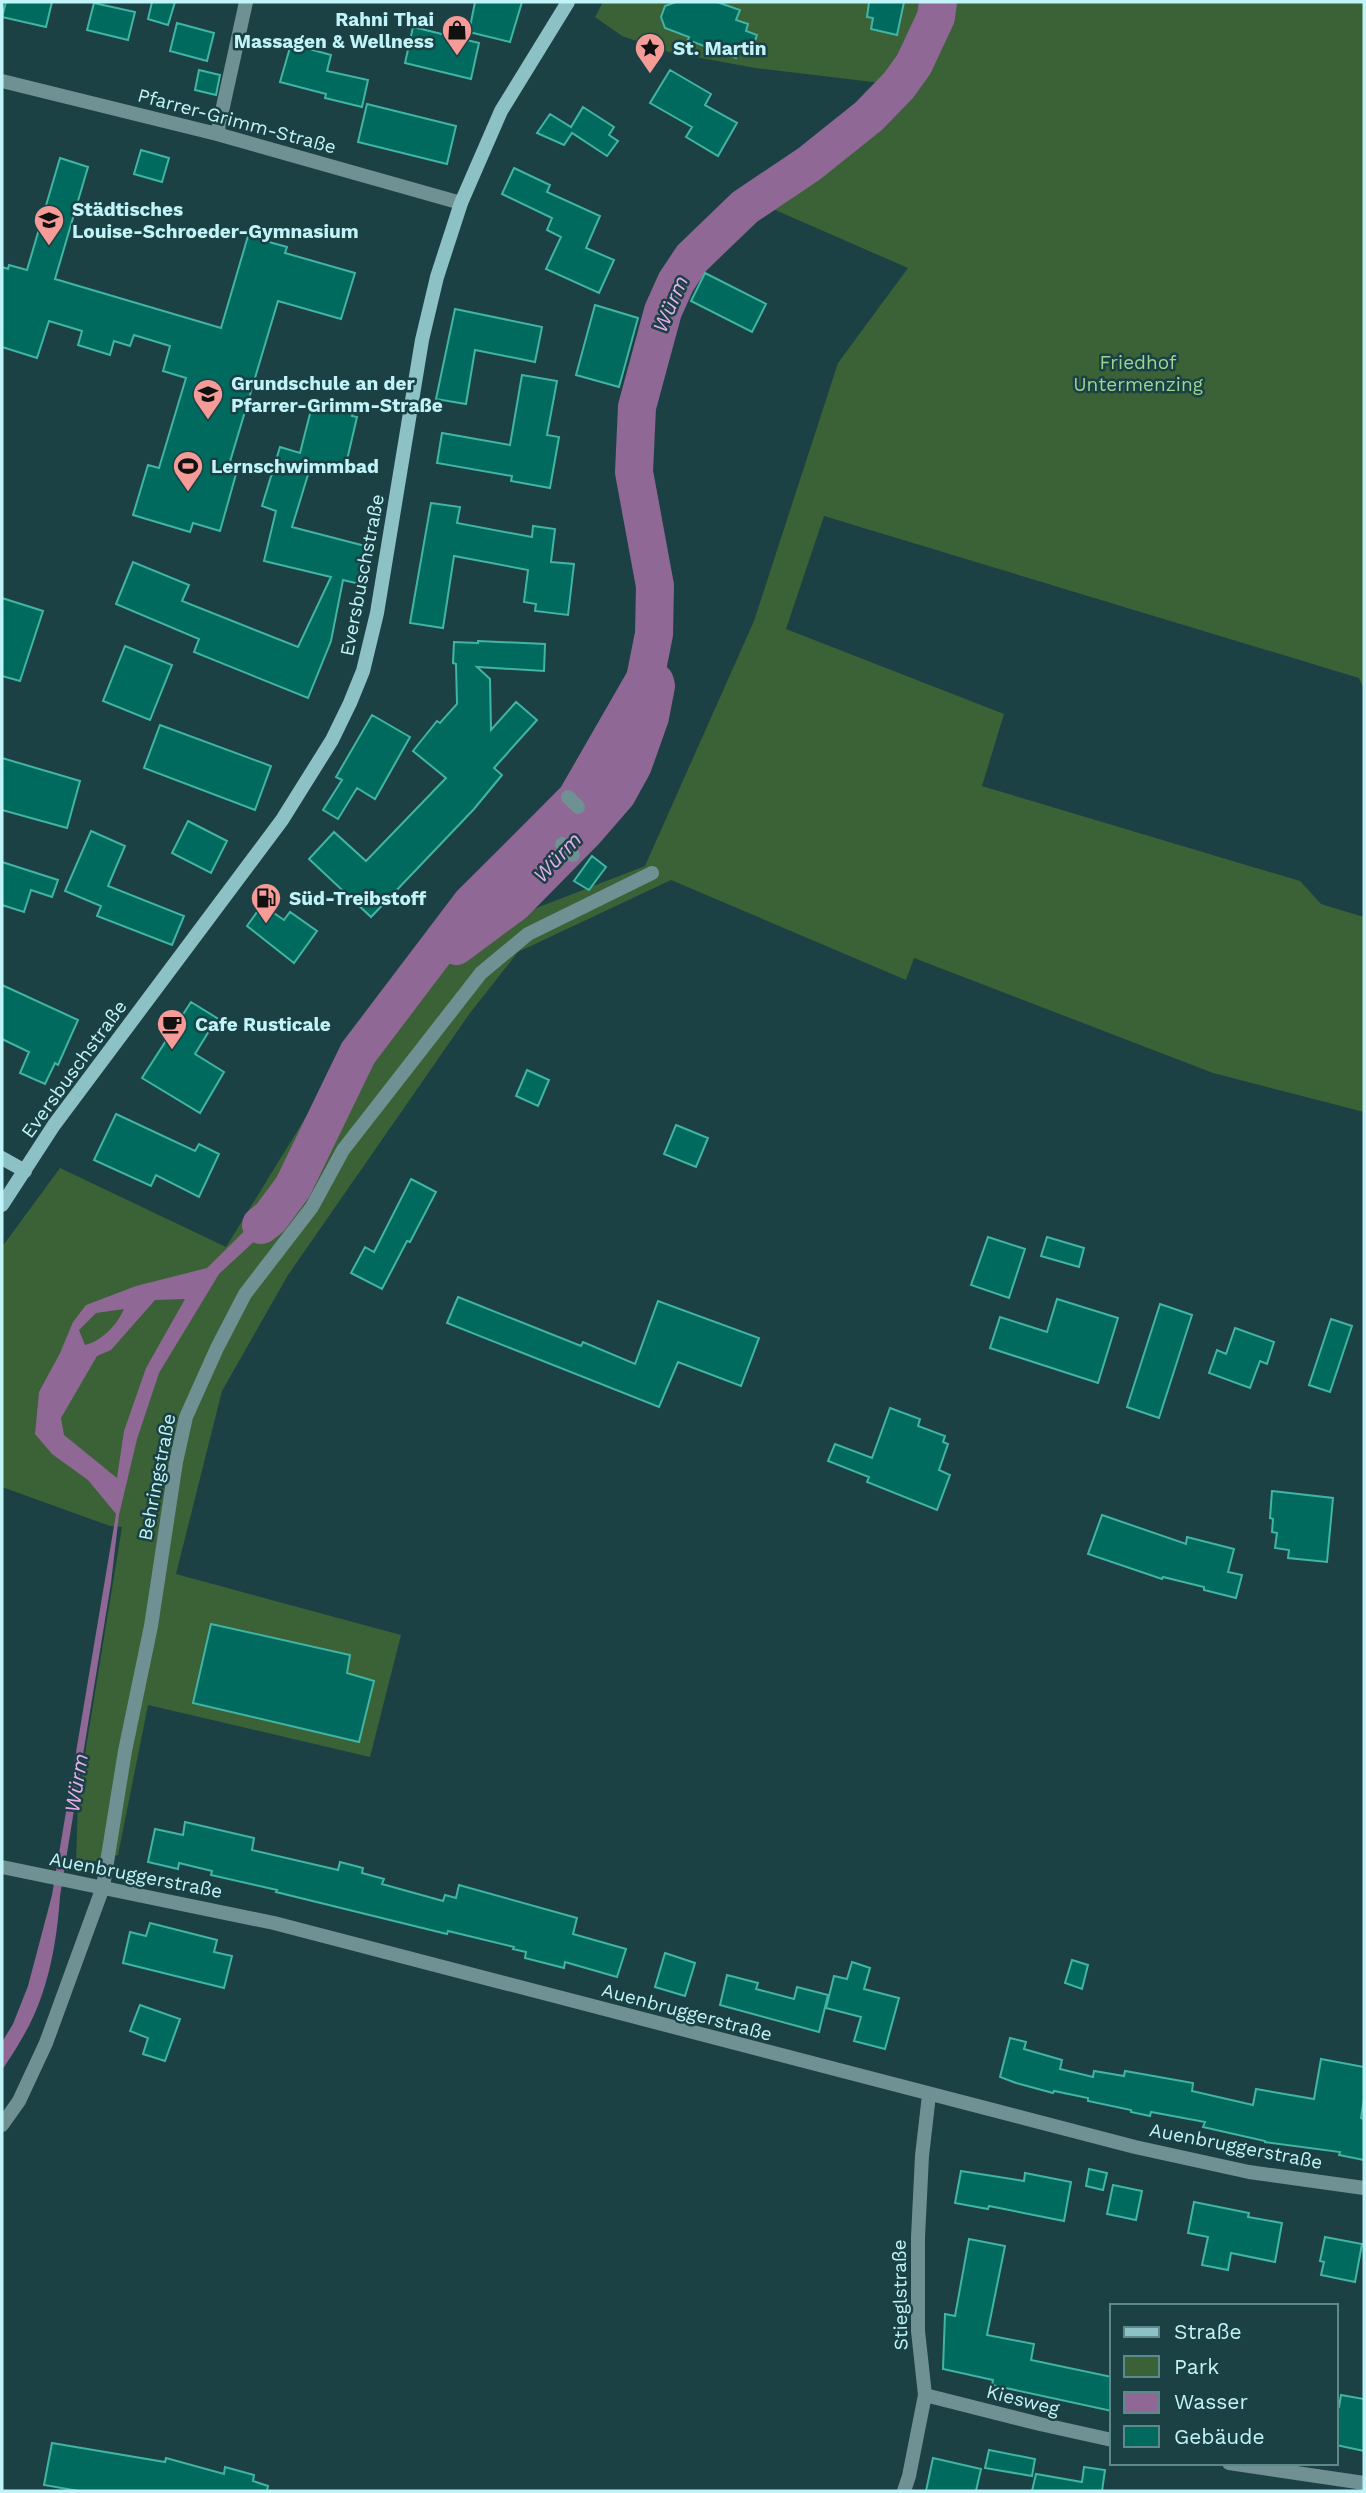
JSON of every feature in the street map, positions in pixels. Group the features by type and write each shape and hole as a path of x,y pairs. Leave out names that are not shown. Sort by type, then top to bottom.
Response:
{"main road":[{"name":"Eversbuschstraße","path":"2,1205 54,1125 282,820 316,768 350,703 363,671 377,613 422,340 437,277 461,203 501,111 568,2"},
{"path":"2,1158 25,1171"}],"street":[{"path":"217,134 246,2"},
{"name":"Pfarrer-Grimm-Straße","path":"2,81 217,134 461,203"},
{"path":"562,844 573,855"},
{"name":"Behringstraße","path":"2,2125 19,2101 46,2043 103,1887 186,1417 245,1294 312,1207 342,1150 481,973 528,934 652,873"},
{"name":"Auenbruggerstraße","path":"2,1867 274,1923 1135,2147 1249,2172 1364,2188"},
{"name":"Stieglstraße","path":"904,2491 925,2395 918,2331 918,2237 922,2155 929,2095"},
{"name":"Kiesweg","path":"925,2395 1110,2440"},
{"path":"1243,2465 1364,2483"}],"green space":[{"name":"Friedhof Untermenzing","path":"603,2 1364,2 1364,689 1359,678 824,516 786,629 1004,714 982,786 1300,881 1321,904 1364,917 1364,1112 1213,1073 914,958 906,980 671,880 518,952 470,1013 288,1275 222,1391 176,1574 401,1635 370,1757 148,1705 118,1855 76,1866 78,1797 122,1527 110,1526 2,1487 2,1247 60,1168 226,1247 347,1050 466,904 500,922 645,866 754,621 838,363 908,268 750,199 898,85 755,68 669,52 622,36 595,17"}],"water":[{"path":"292,1184 296,1186 275,1222 219,1274 159,1373 137,1439 119,1515 111,1583 50,1967 33,2018 2,2070 2,2042 13,2024 28,1986 52,1895 116,1514 88,1480 52,1454 35,1434 39,1392 73,1322 86,1305 136,1286 207,1268","holes":["185,1299 146,1368 124,1431 117,1478 64,1435 61,1418 97,1356 111,1350 155,1300","124,1309 108,1332 85,1345 79,1330 96,1313"]}],"building":[{"path":"6,2 52,2 46,27 2,17"},
{"path":"152,2 175,2 168,25 148,19"},
{"path":"475,2 522,2 510,42 469,32"},
{"path":"676,2 717,2 740,10 736,20 748,24 746,31 757,35 750,55 739,51 736,58 688,40 689,37 665,28 661,17 665,6"},
{"path":"869,2 904,2 897,35 871,29 873,18 867,17"},
{"path":"94,3 135,12 128,40 87,30"},
{"path":"177,23 214,33 207,61 170,51"},
{"path":"413,27 479,43 471,79 405,63"},
{"path":"291,44 331,55 327,71 368,80 362,107 325,98 326,94 280,82"},
{"path":"199,70 220,75 216,95 195,90"},
{"path":"670,70 711,94 705,105 737,123 718,156 686,137 692,127 650,103"},
{"path":"367,104 456,126 447,164 358,142"},
{"path":"583,107 614,127 609,135 618,141 607,156 572,133 564,145 537,133 550,114 571,127"},
{"path":"141,150 169,158 162,182 134,174"},
{"name":"Grundschule an der Pfarrer-Grimm-Straße","path":"60,158 88,167 55,279 221,328 248,236 287,247 285,253 355,273 341,319 278,301 229,465 238,467 220,531 193,523 190,532 133,515 148,465 159,468 186,378 163,371 170,346 134,335 130,346 114,341 110,355 78,345 82,331 49,321 37,358 2,347 2,267 8,269 9,265 27,270"},
{"path":"514,168 550,185 547,192 600,216 586,248 614,260 599,293 546,269 561,237 547,230 552,218 502,194"},
{"path":"705,273 766,304 752,332 691,301"},
{"path":"595,305 638,318 619,387 576,375"},
{"path":"455,309 542,327 535,362 475,350 466,404 436,399"},
{"path":"522,375 557,381 547,435 559,437 550,488 511,481 512,476 437,463 442,433 510,445"},
{"path":"313,402 353,412 352,416 357,417 344,473 310,468 292,527 369,547 360,584 343,580 331,641 308,698 194,652 199,639 116,604 133,562 189,585 182,601 298,647 331,577 264,561 276,511 262,506 280,447 300,453"},
{"path":"431,503 460,507 457,523 532,537 533,526 555,529 551,562 574,564 568,615 535,611 536,604 524,602 528,570 454,556 443,628 410,623"},
{"path":"2,598 43,611 20,681 2,676"},
{"path":"454,642 545,644 544,671 477,667 490,679 491,730 516,702 537,720 494,768 502,775 474,809 371,917 309,859 334,832 366,861 446,778 413,751 437,721 440,723 457,704"},
{"path":"125,646 172,665 150,720 103,701"},
{"path":"372,715 410,737 375,799 357,788 338,819 323,810 342,780 336,777"},
{"path":"160,725 271,766 255,810 144,768"},
{"path":"2,758 80,781 67,828 2,810"},
{"path":"188,821 227,841 211,873 172,853"},
{"path":"91,831 125,846 108,886 184,916 172,945 97,916 101,906 65,891"},
{"path":"592,856 606,867 589,890 574,881"},
{"path":"2,862 58,880 52,897 31,890 24,912 2,905"},
{"path":"262,905 284,920 290,912 317,931 294,963 247,926"},
{"path":"2,985 78,1020 58,1065 55,1063 45,1084 20,1073 29,1052 2,1039"},
{"path":"191,1002 217,1018 195,1054 224,1072 200,1113 142,1078"},
{"path":"527,1070 549,1080 538,1106 516,1096"},
{"path":"116,1114 195,1151 199,1144 219,1154 199,1197 156,1175 151,1186 94,1160"},
{"path":"676,1125 708,1138 696,1167 664,1154"},
{"path":"411,1179 436,1192 382,1289 351,1273 365,1247 374,1252"},
{"path":"988,1237 1025,1249 1009,1298 971,1285"},
{"path":"1047,1237 1084,1248 1079,1267 1041,1256"},
{"path":"458,1297 581,1346 583,1342 635,1364 658,1301 759,1338 741,1386 678,1362 659,1407 447,1323"},
{"path":"1057,1299 1118,1318 1098,1383 990,1348 1000,1317 1047,1332"},
{"path":"1160,1304 1192,1315 1159,1418 1127,1407"},
{"path":"1331,1319 1352,1326 1330,1392 1309,1385"},
{"path":"1235,1328 1274,1342 1267,1364 1260,1361 1250,1388 1209,1373 1217,1350 1226,1354"},
{"path":"890,1408 920,1419 918,1426 945,1436 943,1442 948,1444 939,1470 950,1475 937,1510 867,1482 869,1477 828,1461 835,1444 872,1458"},
{"path":"1272,1491 1333,1498 1327,1562 1288,1558 1289,1550 1275,1548 1277,1533 1272,1532 1273,1519 1270,1518"},
{"path":"1102,1515 1186,1544 1187,1537 1234,1549 1228,1572 1242,1575 1236,1598 1204,1590 1204,1587 1163,1577 1162,1579 1088,1554"},
{"path":"211,1624 350,1655 347,1673 374,1681 359,1742 193,1703"},
{"path":"185,1822 254,1838 252,1850 338,1870 340,1862 363,1868 362,1873 384,1879 382,1884 443,1901 445,1895 456,1898 459,1885 577,1918 573,1934 626,1949 617,1977 565,1962 564,1968 525,1958 526,1952 513,1949 514,1947 448,1931 447,1934 276,1892 277,1890 211,1875 212,1871 179,1863 178,1869 148,1862 155,1829 183,1835"},
{"path":"150,1923 217,1940 214,1952 232,1956 224,1988 123,1963 130,1932 146,1936"},
{"path":"665,1953 695,1963 685,1996 655,1987"},
{"path":"1072,1960 1088,1965 1082,1989 1065,1983"},
{"path":"852,1962 870,1968 864,1989 899,1998 885,2049 854,2041 861,2017 826,2008 834,1976 847,1979"},
{"path":"727,1975 758,1983 756,1989 794,1999 797,1987 828,1995 819,2032 720,2005"},
{"path":"140,2005 180,2019 165,2061 143,2054 148,2038 130,2031"},
{"path":"1010,2038 1026,2042 1024,2049 1062,2060 1060,2069 1093,2077 1094,2071 1124,2076 1125,2071 1193,2083 1192,2091 1253,2105 1256,2089 1314,2099 1321,2059 1364,2067 1361,2118 1364,2119 1364,2160 1339,2155 1340,2152 1265,2142 1203,2127 1205,2122 1151,2112 1150,2116 1088,2101 1088,2098 1054,2091 1053,2093 1016,2083 1000,2077"},
{"path":"1089,2169 1107,2173 1103,2190 1086,2186"},
{"path":"961,2171 1024,2181 1025,2173 1071,2182 1064,2221 989,2206 988,2209 955,2203"},
{"path":"1113,2185 1142,2191 1136,2220 1107,2214"},
{"path":"1194,2202 1282,2223 1275,2262 1231,2253 1228,2270 1202,2265 1208,2237 1188,2233"},
{"path":"1325,2237 1362,2244 1355,2282 1321,2275 1324,2262 1320,2261"},
{"path":"969,2239 1005,2246 987,2335 1034,2344 1031,2360 1110,2377 1110,2411 992,2385 993,2380 943,2369 945,2314 955,2316"},
{"path":"1341,2395 1364,2399 1364,2451 1338,2445"},
{"path":"52,2443 165,2462 166,2458 224,2474 225,2467 254,2475 253,2481 268,2486 267,2491 79,2491 44,2485"},
{"path":"989,2450 1035,2459 1032,2476 985,2468"},
{"path":"933,2458 981,2469 976,2491 926,2491"},
{"path":"1084,2467 1105,2470 1102,2491 1032,2491 1036,2474 1082,2482"}],"waterway":[{"name":"Würm","path":"261,1225 270,1218 293,1187 358,1053 471,904 576,799 645,679 654,634 655,586 634,472 637,407 663,311 676,282 692,258 745,207 809,164 869,116 899,85 914,64 936,17 938,2"},
{"name":"Würm","path":"456,946 514,903 584,832 617,794 633,765 650,717 655,682"}],"place":[{"name":"Rahni Thai Massagen & Wellness","path":"457,57"},
{"name":"St. Martin","path":"650,75"},
{"name":"Städtisches Louise-Schroeder-Gymnasium","path":"49,247"},
{"name":"Grundschule an der Pfarrer-Grimm-Straße","path":"208,421"},
{"name":"Lernschwimmbad","path":"188,493"},
{"name":"Süd-Treibstoff","path":"266,925"},
{"name":"Cafe Rusticale","path":"172,1051"}]}
